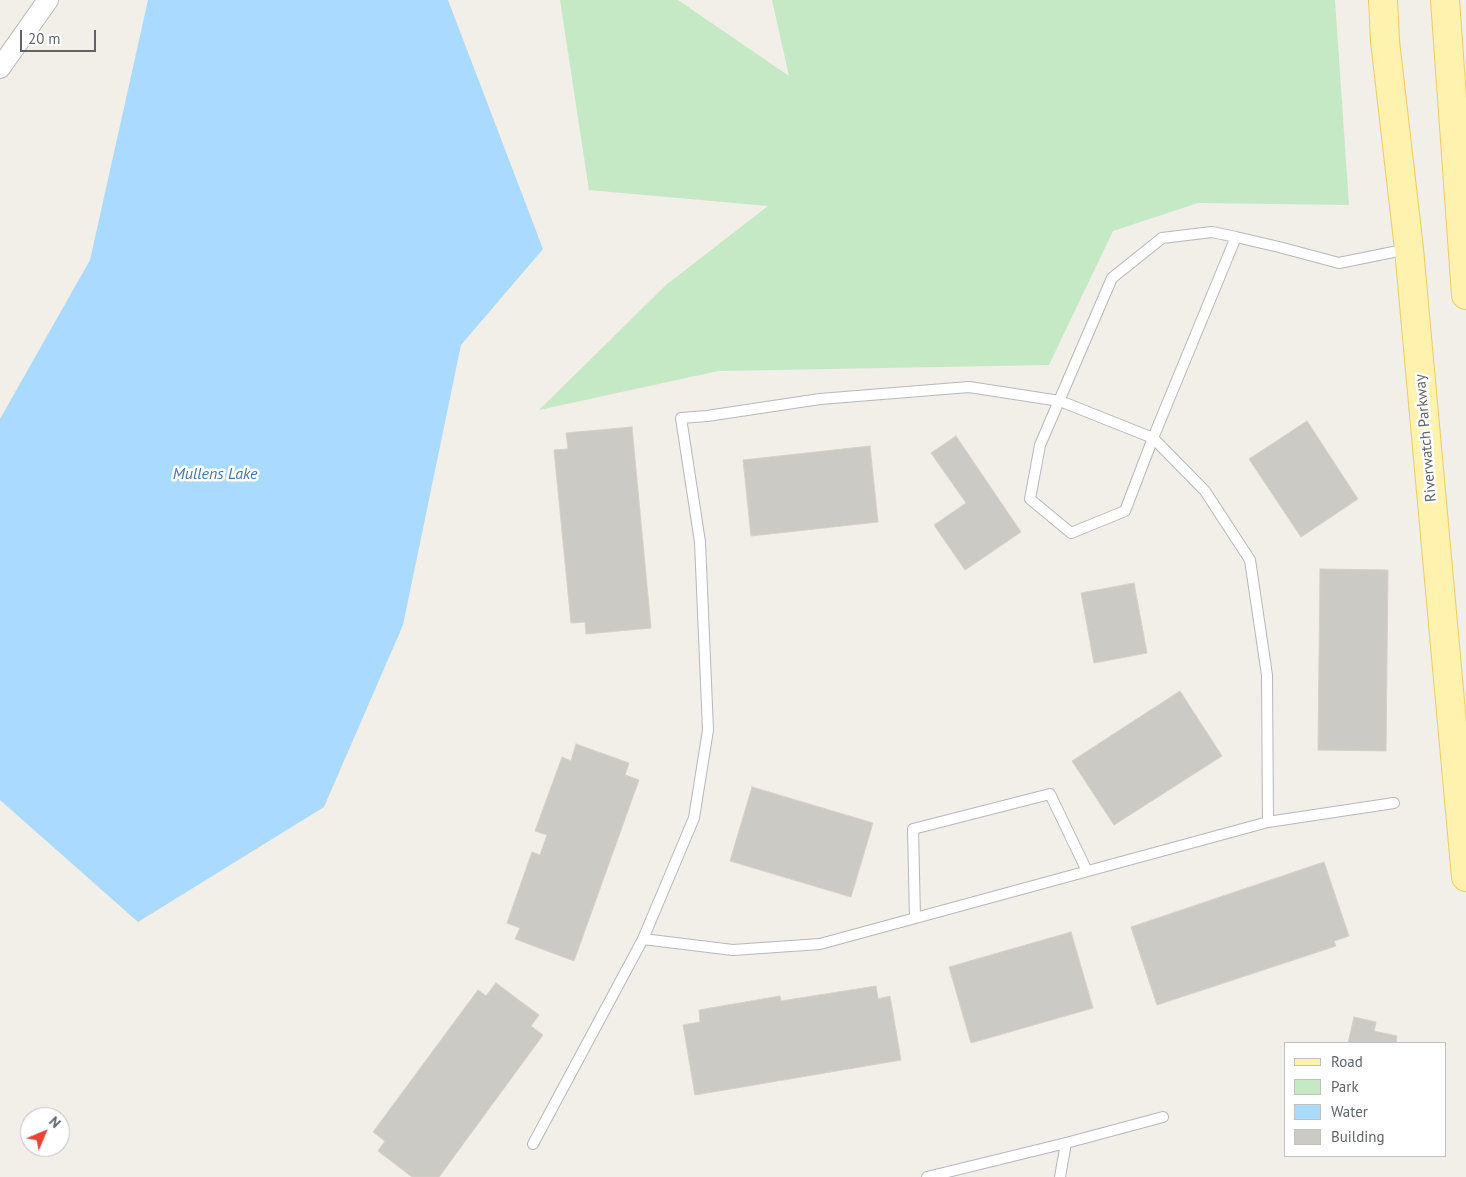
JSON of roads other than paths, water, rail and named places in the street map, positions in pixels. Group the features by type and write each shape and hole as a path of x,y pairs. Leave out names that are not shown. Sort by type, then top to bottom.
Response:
{"main road":[{"name":"Riverwatch Parkway","path":"1383,0 1409,249 1466,877"},
{"path":"1445,0 1466,295"}],"street":[{"path":"0,68 48,0"}],"lane":[{"path":"1236,237 1125,511 1071,533 1030,499 1040,445 1112,278 1162,238 1212,232 1236,237 1339,263 1409,249"},
{"path":"532,1144 643,938 694,818 708,730 700,542 681,418 707,416 820,399 969,387 1060,400 1153,438 1205,491 1250,560 1267,675 1268,822"},
{"path":"916,918 913,829 1050,794 1087,871"},
{"path":"643,938 733,950 820,944 1268,822 1394,803"},
{"path":"927,1177 1163,1117"},
{"path":"1066,1143 1060,1176 1072,1177"}],"water":[{"name":"Mullens Lake","path":"148,0 448,0 543,249 461,345 403,625 324,807 138,922 0,800 0,419 90,260"}]}
